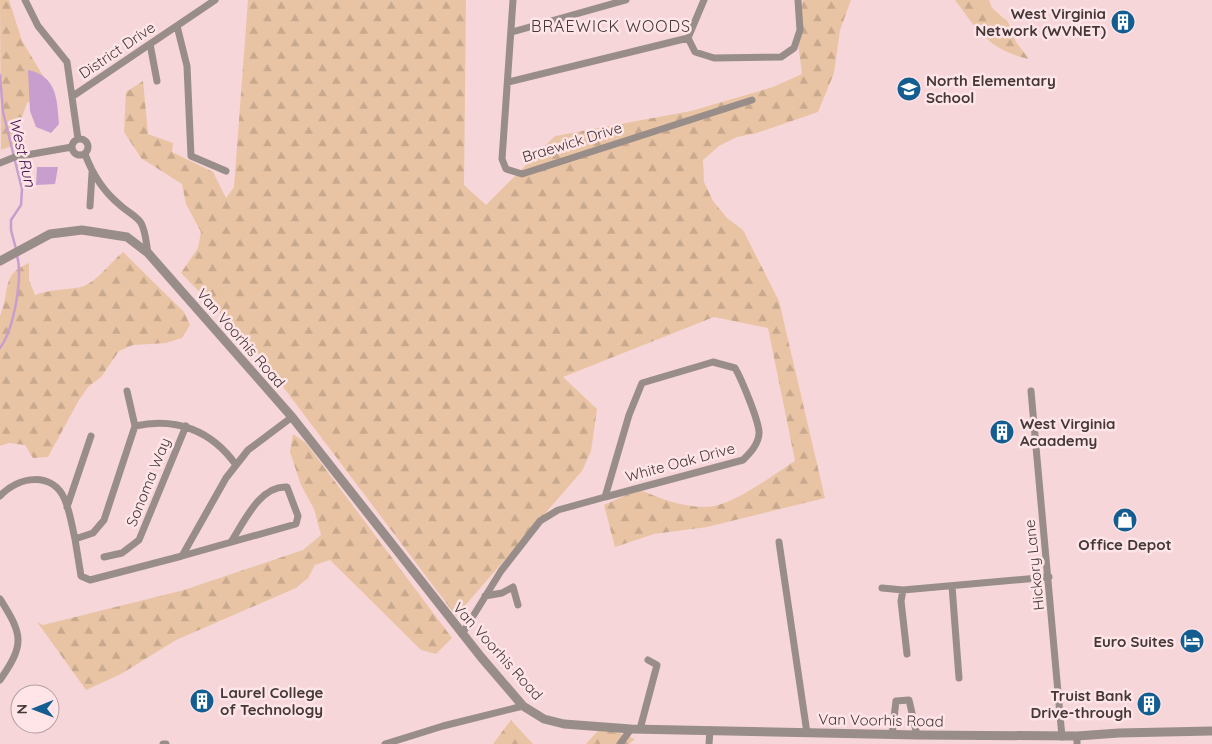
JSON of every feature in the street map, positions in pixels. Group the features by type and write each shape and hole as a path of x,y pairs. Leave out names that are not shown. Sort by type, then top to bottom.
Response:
{"street":[{"name":"District Drive","path":"25,0 38,26 67,62 78,139 83,139 89,145 85,154 92,173 118,204 140,221 145,233 148,253"},
{"name":"District Drive","path":"73,96 215,0"},
{"name":"Braewick Drive","path":"513,0 502,158 506,169 522,174 752,100"},
{"path":"512,32 626,0"},
{"path":"704,0 688,38 695,52 714,58 781,57 794,48 800,30 798,0"},
{"name":"District Drive","path":"177,26 187,66 189,146 191,156 226,170"},
{"path":"508,82 688,38"},
{"path":"150,44 157,81"},
{"path":"72,147 78,139"},
{"path":"72,147 77,154 85,154"},
{"path":"1,162 29,154 72,147"},
{"path":"90,206 92,173"},
{"name":"Van Voorhis Road","path":"0,261 50,234 82,230 126,237 148,253 292,417 462,634 523,706 544,719 564,724 635,729 1062,737 1077,740 1120,733 1212,731"},
{"name":"White Oak Drive","path":"462,634 501,571 540,521 558,510 743,460 754,449 760,433 742,380 735,368 713,362 642,383 629,414 605,497"},
{"path":"74,539 92,533 104,520 136,426 127,391"},
{"name":"Hickory Lane","path":"1031,391 1062,737"},
{"path":"182,556 236,465 248,450 292,417"},
{"path":"136,426 160,422 186,426 215,441 236,465"},
{"name":"Sonoma Way","path":"104,557 122,554 138,540 186,426"},
{"path":"67,507 91,436"},
{"path":"0,496 20,482 39,479 50,483 59,490 67,507 81,576 90,580 182,556 296,524 298,516 287,487 278,486 264,494 231,542"},
{"path":"779,542 807,733"},
{"path":"882,588 904,590 1049,577"},
{"path":"952,586 958,678"},
{"path":"485,596 502,593 513,587 518,605"},
{"path":"904,590 901,601 907,654"},
{"path":"0,599 12,617 19,638 18,648 0,680"},
{"path":"620,744 635,729 657,665 648,660"},
{"path":"892,735 896,701 909,700 917,735"},
{"path":"385,744 442,726 523,706"},
{"path":"709,744 710,730"}],"green space":[{"path":"0,0 9,0 22,41 48,84 46,94 27,103 20,123 20,143 1,150"},
{"path":"248,0 466,0 464,185 486,205 555,136 691,111 773,87 802,74 797,35 803,0 851,0 840,30 834,73 818,112 757,133 737,137 719,146 703,160 704,182 713,201 727,218 743,230 779,301 825,498 707,527 654,534 615,547 604,505 639,489 666,500 685,505 714,506 745,493 795,461 768,328 714,317 563,377 597,409 591,451 582,471 456,616 253,347 181,273 198,248 201,232 186,204 182,184 141,158 124,132 126,92 143,81 148,134 173,143 172,152 213,172 226,198 234,187"},
{"path":"955,0 989,0 992,8 1008,22 1016,42 1029,59 994,45 978,30"},
{"path":"123,252 184,312 190,325 182,338 166,343 133,345 119,351 101,377 88,387 79,400 48,457 33,458 25,445 9,443 0,446 0,316 10,278 20,268 29,263 29,280 35,295 81,287 98,277"},
{"path":"293,434 306,443 452,638 436,654 421,650 330,560 315,565 308,578 296,588 176,640 121,674 86,690 37,622 43,625 184,590 303,550 321,535 314,509 301,485 290,452"},
{"path":"511,720 533,744 493,744"},
{"path":"602,726 635,739 629,744 586,744"}],"shaded area":[{"path":"28,70 45,77 54,90 59,124 51,133 36,127 30,111"},
{"path":"37,167 58,167 55,184 36,185"}],"waterway":[{"name":"West Run","path":"0,75 3,112 22,189 21,205 11,220 11,230 16,249"},
{"name":"West Run","path":"0,348 9,329 16,303 19,277 17,255"}],"place":[{"name":"West Virginia Network (WVNET)","path":"1123,22"},
{"name":"North Elementary School","path":"909,89"},
{"name":"West Virginia Acaademy","path":"1002,432"},
{"name":"Office Depot","path":"1125,520"},
{"name":"Euro Suites","path":"1192,641"},
{"name":"Laurel College of Technology","path":"202,701"},
{"name":"Truist Bank Drive-through","path":"1149,704"}],"district":[{"name":"BRAEWICK WOODS","path":"611,26"}]}
